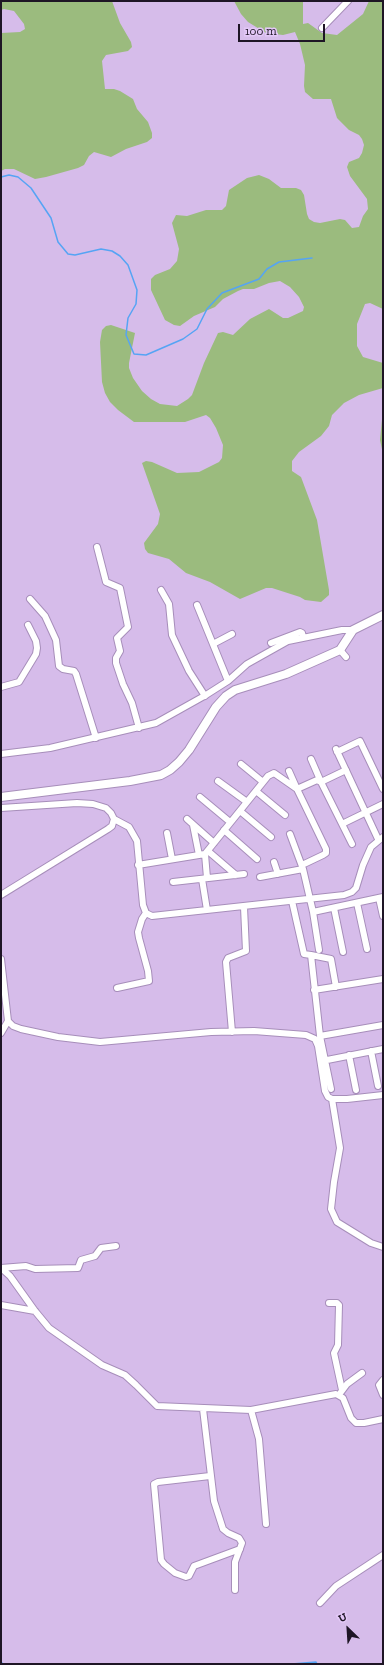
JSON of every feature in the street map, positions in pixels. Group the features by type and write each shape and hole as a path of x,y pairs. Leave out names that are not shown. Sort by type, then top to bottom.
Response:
{"street":[{"path":"322,28 348,1"},
{"path":"97,547 106,582 118,586 121,590 128,628 117,638 120,651 116,658 116,663 123,684 132,703 139,728"},
{"path":"161,590 169,604 172,635 189,671 205,696"},
{"path":"30,599 45,616 56,640 59,666 63,669 74,671 76,674 96,738"},
{"path":"197,605 228,681"},
{"path":"1,754 50,748 156,723 205,696 228,681 247,664 300,632 302,633 303,637 342,630 353,630 383,615"},
{"path":"1,687 19,682 36,654 36,642 28,625"},
{"path":"1,797 149,778 170,770 184,756 216,707 226,696 235,690 286,674 340,650 353,630"},
{"path":"213,644 232,634"},
{"path":"271,643 288,639"},
{"path":"340,650 346,657"},
{"path":"1,808 77,802 93,804 106,808 114,819 129,827 134,834 137,841 143,905 146,913 152,916 158,916 310,899 344,894 356,888 367,854 371,847 381,838 366,812 337,750 360,741 383,789"},
{"path":"311,759 352,844"},
{"path":"241,764 263,782"},
{"path":"297,789 317,780 321,782 346,770"},
{"path":"260,877 278,874 302,867 326,853 326,849 289,771"},
{"path":"138,864 204,853 272,773 297,789"},
{"path":"218,781 247,802"},
{"path":"256,791 285,815"},
{"path":"200,797 230,822"},
{"path":"342,824 383,804"},
{"path":"240,811 271,837"},
{"path":"1,895 108,829 112,826 114,819"},
{"path":"187,819 214,843"},
{"path":"193,825 204,853 204,879 207,910"},
{"path":"224,830 257,859"},
{"path":"167,833 172,859"},
{"path":"290,834 302,867 313,912 319,950"},
{"path":"204,853 236,875"},
{"path":"274,862 278,874"},
{"path":"173,882 244,874"},
{"path":"313,912 381,898 383,916"},
{"path":"292,901 304,954 331,959 336,987"},
{"path":"357,903 367,949"},
{"path":"232,1032 226,962 228,958 246,951 244,907"},
{"path":"334,908 343,952"},
{"path":"117,988 146,982 149,980 138,932 142,919 146,913"},
{"path":"311,955 326,1095 332,1098 383,1095"},
{"path":"1,959 8,1021 1,1033"},
{"path":"314,990 383,979"},
{"path":"8,1021 13,1026 21,1030 58,1037 100,1042 254,1031 306,1035 317,1042 332,1089"},
{"path":"320,1036 383,1025"},
{"path":"323,1060 383,1049"},
{"path":"371,1051 378,1086"},
{"path":"349,1055 356,1090"},
{"path":"332,1098 340,1148 331,1209 337,1222 371,1243 383,1247"},
{"path":"116,1246 101,1248 94,1256 81,1260 78,1268 35,1270 26,1266 1,1268 10,1276 49,1328 102,1365 125,1376 136,1384 156,1406 251,1410 341,1392 362,1373"},
{"path":"329,1303 337,1303 339,1305 338,1346 334,1353 341,1392 353,1421 361,1423 383,1419"},
{"path":"1,1305 35,1311"},
{"path":"383,1380 379,1383 379,1385 383,1395"},
{"path":"203,1408 214,1501 225,1532 240,1539 242,1545 235,1562 235,1590"},
{"path":"251,1410 259,1442 266,1524"},
{"path":"210,1476 158,1482 154,1484 161,1560 175,1573 186,1577 189,1576 194,1566 240,1549"},
{"path":"320,1603 336,1586 383,1555"}],"green space":[{"path":"1,1 112,1 120,23 131,42 132,47 128,51 106,55 102,61 105,89 120,91 133,99 137,109 148,122 152,133 152,138 147,142 126,149 111,157 94,152 89,156 84,165 46,177 35,179 14,169 5,169 1,171 1,33 20,32 25,29 24,24 14,11 4,9 1,10"},
{"path":"234,1 303,1 303,24 308,23 322,33 337,35 363,14 369,1 383,1 383,309 370,303 365,304 357,324 357,346 363,357 383,363 383,388 359,395 344,403 332,415 329,426 321,436 299,452 292,461 292,471 301,477 317,520 329,590 329,595 321,602 305,600 272,588 266,588 240,599 210,582 186,573 169,559 148,553 145,549 144,543 158,524 160,514 142,463 146,461 152,462 177,473 199,472 219,462 222,458 223,445 216,428 210,418 206,415 185,422 134,422 110,402 105,393 102,382 100,342 102,330 106,326 111,325 135,333 129,363 129,368 133,378 142,391 151,399 160,404 177,406 192,395 204,363 218,333 223,332 233,335 250,319 269,309 283,318 288,318 303,311 304,307 299,297 290,287 280,281 269,283 254,289 243,289 238,291 223,299 215,307 194,316 180,326 174,325 165,320 151,290 151,279 155,275 170,269 177,261 179,249 172,223 176,215 187,216 206,210 222,210 226,206 229,190 247,178 259,175 269,179 281,188 296,188 301,190 304,195 309,219 314,222 320,223 340,219 345,220 352,228 359,227 363,216 368,209 367,199 350,176 347,167 349,162 359,158 362,153 364,145 362,139 359,135 349,130 337,118 331,99 313,99 305,92 305,65 300,44 295,32 283,35 266,33 248,22 241,14"},
{"path":"383,409 383,454 380,440"}],"waterway":[{"path":"1,177 9,175 18,177 31,188 51,218 58,242 68,254 75,255 101,249 112,251 120,256 128,265 137,290 136,304 128,318 126,335 134,354 146,355 183,339 197,329 207,309 222,293 259,279 267,269 279,262 312,258"},
{"path":"292,1664 316,1662 317,1664"}]}
